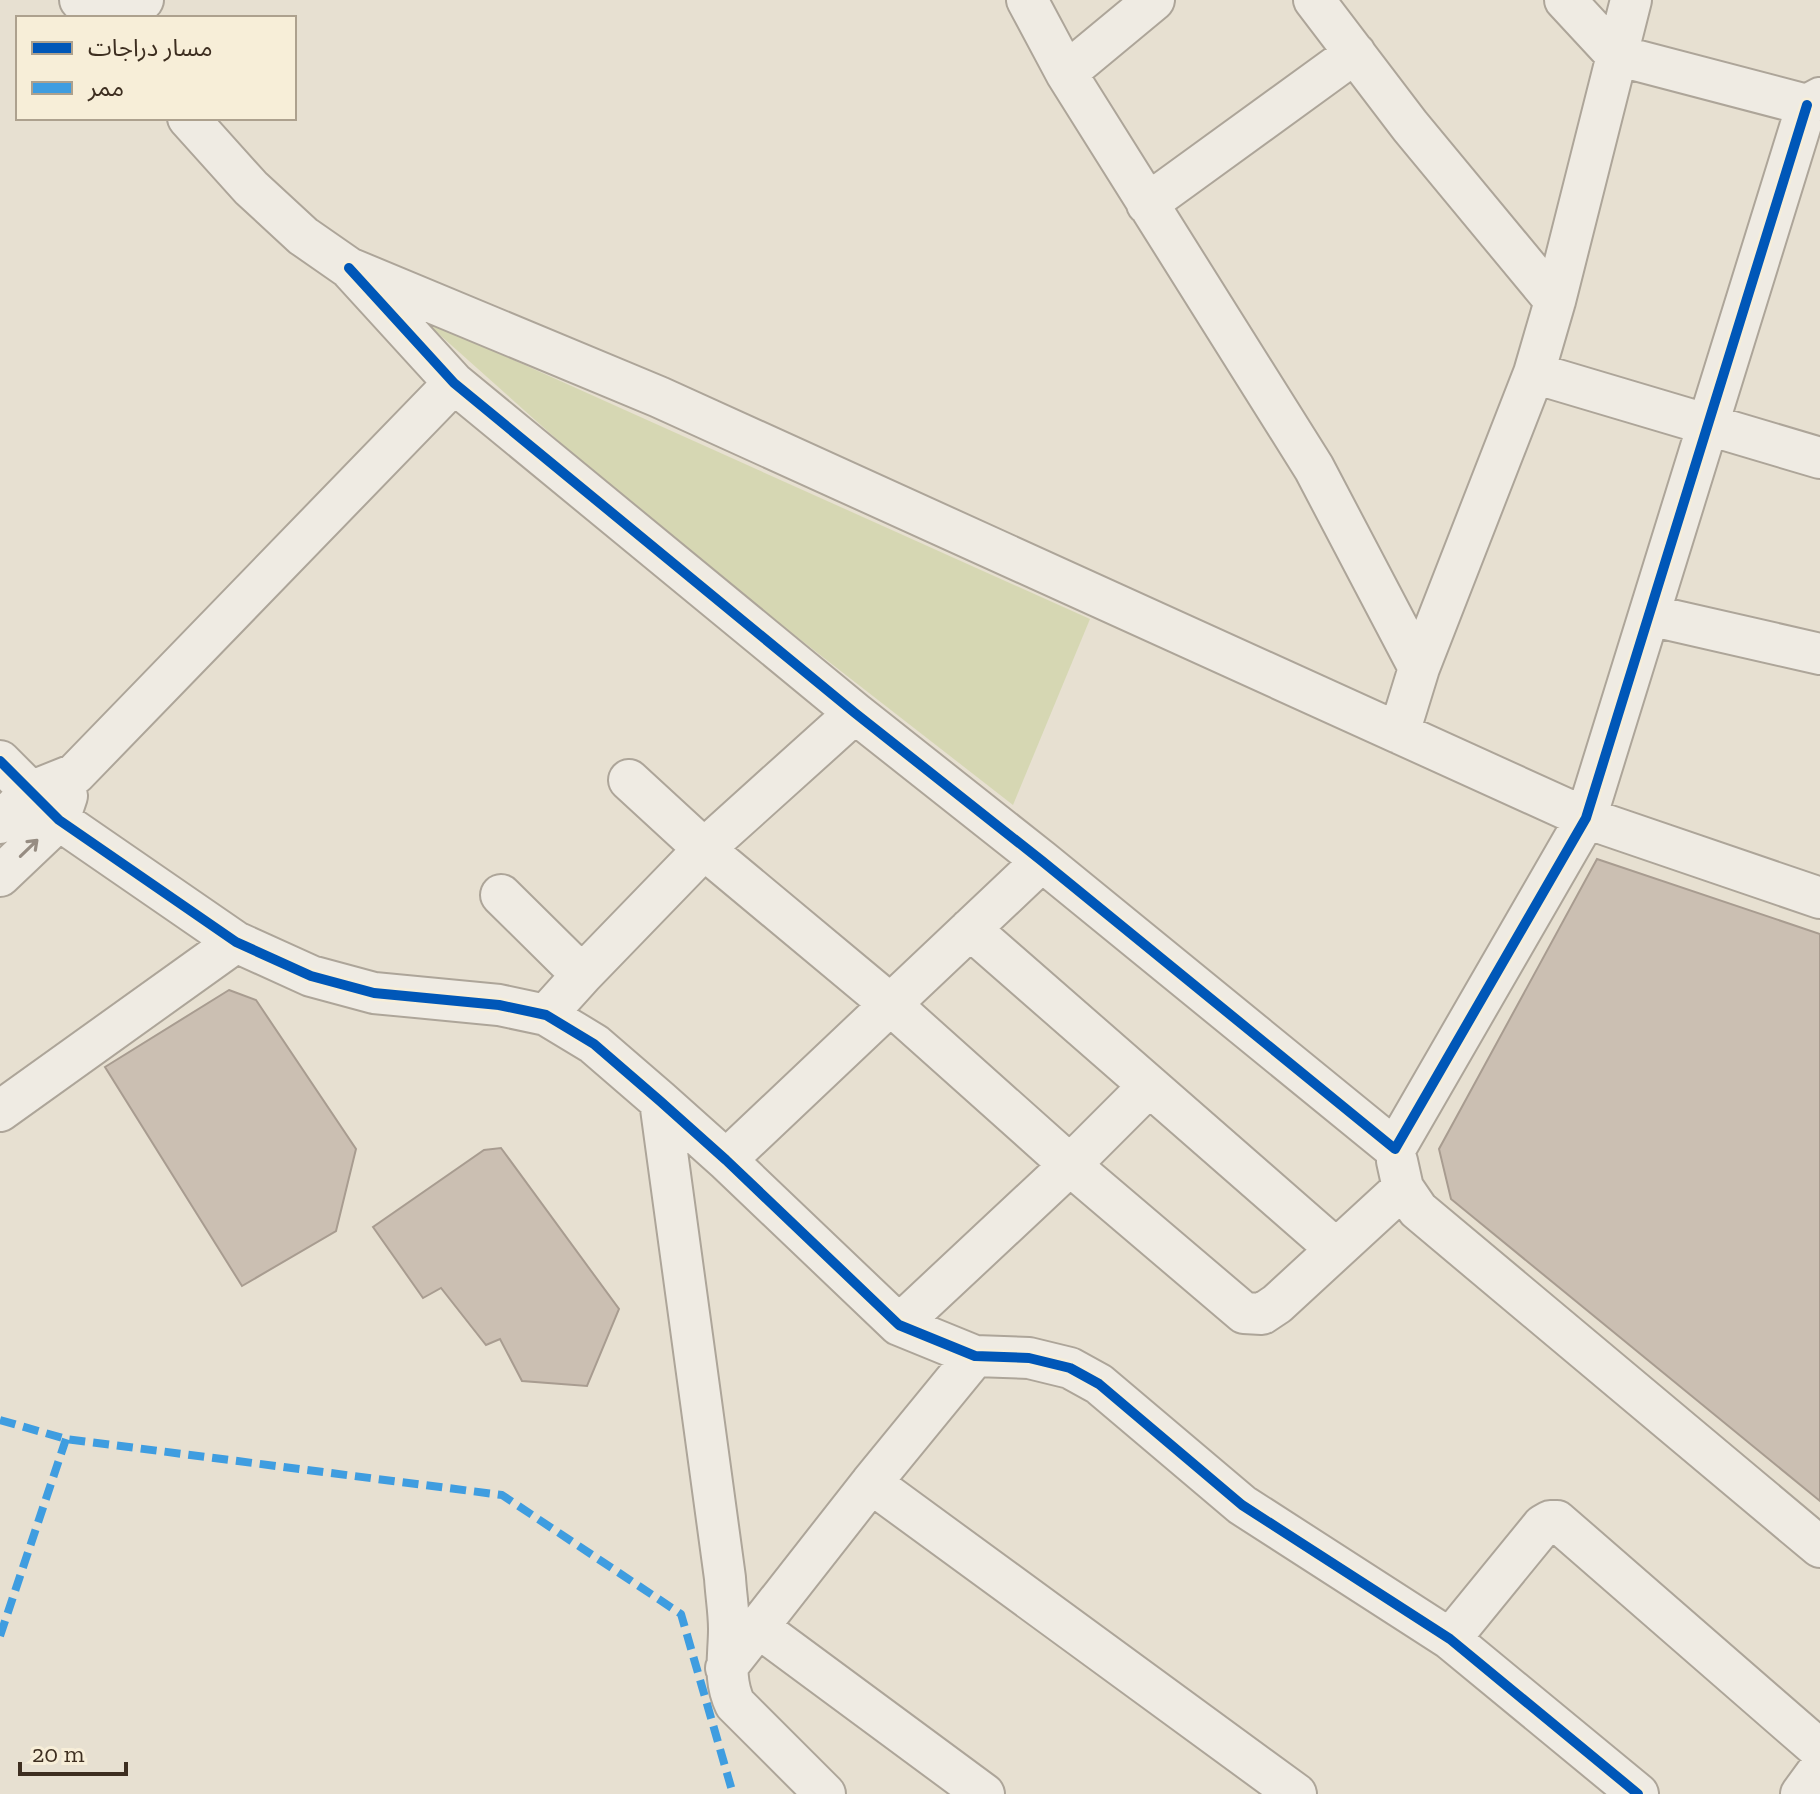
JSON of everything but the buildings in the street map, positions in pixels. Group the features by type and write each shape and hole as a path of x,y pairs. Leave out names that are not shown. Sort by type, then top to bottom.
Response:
{"street":[{"path":"80,0 96,16"},
{"path":"116,16 143,0"},
{"path":"1027,0 1066,73 1314,468 1419,668"},
{"path":"1066,73 1154,0"},
{"path":"1314,0 1419,137 1555,301"},
{"path":"1395,1149 1586,818 1708,425 1813,102 1616,55 1565,0"},
{"path":"1399,733 1419,668 1534,373 1631,0"},
{"path":"1147,204 1355,53"},
{"path":"190,120 261,198 303,236 349,268 659,397 1586,818 1819,893"},
{"path":"349,268 454,383 855,713 1395,1149 1403,1188 1418,1210 1820,1547"},
{"path":"1534,373 1820,458"},
{"path":"11,808 75,774 454,383"},
{"path":"1649,615 1820,654"},
{"path":"546,1015 704,849 855,713"},
{"path":"0,761 11,808"},
{"path":"0,876 59,820 75,774"},
{"path":"629,780 704,849 890,1004 1070,1165 1244,1313 1262,1314 1277,1304 1403,1188"},
{"path":"11,808 59,820 236,942 311,976 374,993 499,1005 546,1015 594,1044 726,1160 899,1325 975,1356 1029,1358 1085,1375 1242,1505 1450,1639 1638,1794"},
{"path":"726,1160 1042,861"},
{"path":"501,895 582,975"},
{"path":"970,929 1336,1249"},
{"path":"0,1111 236,942"},
{"path":"899,1325 1070,1165 1149,1086"},
{"path":"660,1101 725,1578 729,1628 728,1690 735,1704 825,1794"},
{"path":"726,1668 975,1356"},
{"path":"871,1483 1296,1794"},
{"path":"1450,1639 1543,1525 1557,1521 1820,1750"},
{"path":"758,1627 984,1794"},
{"path":"1801,1794 1820,1768"}],"green space":[{"path":"422,319 1090,619 1013,805 729,584 590,469"}],"marked path":[{"path":"0,1420 66,1439 502,1495 681,1614 733,1794"},
{"path":"0,1636 66,1439"}],"cycle path":[{"path":"349,268 454,383 855,713 1395,1149 1586,818 1807,105"},
{"path":"0,761 59,820 236,942 311,976 374,993 499,1005 546,1015 594,1044 726,1160 899,1325 975,1356 1029,1358 1070,1368 1099,1384 1242,1505 1450,1639 1638,1794"}]}
